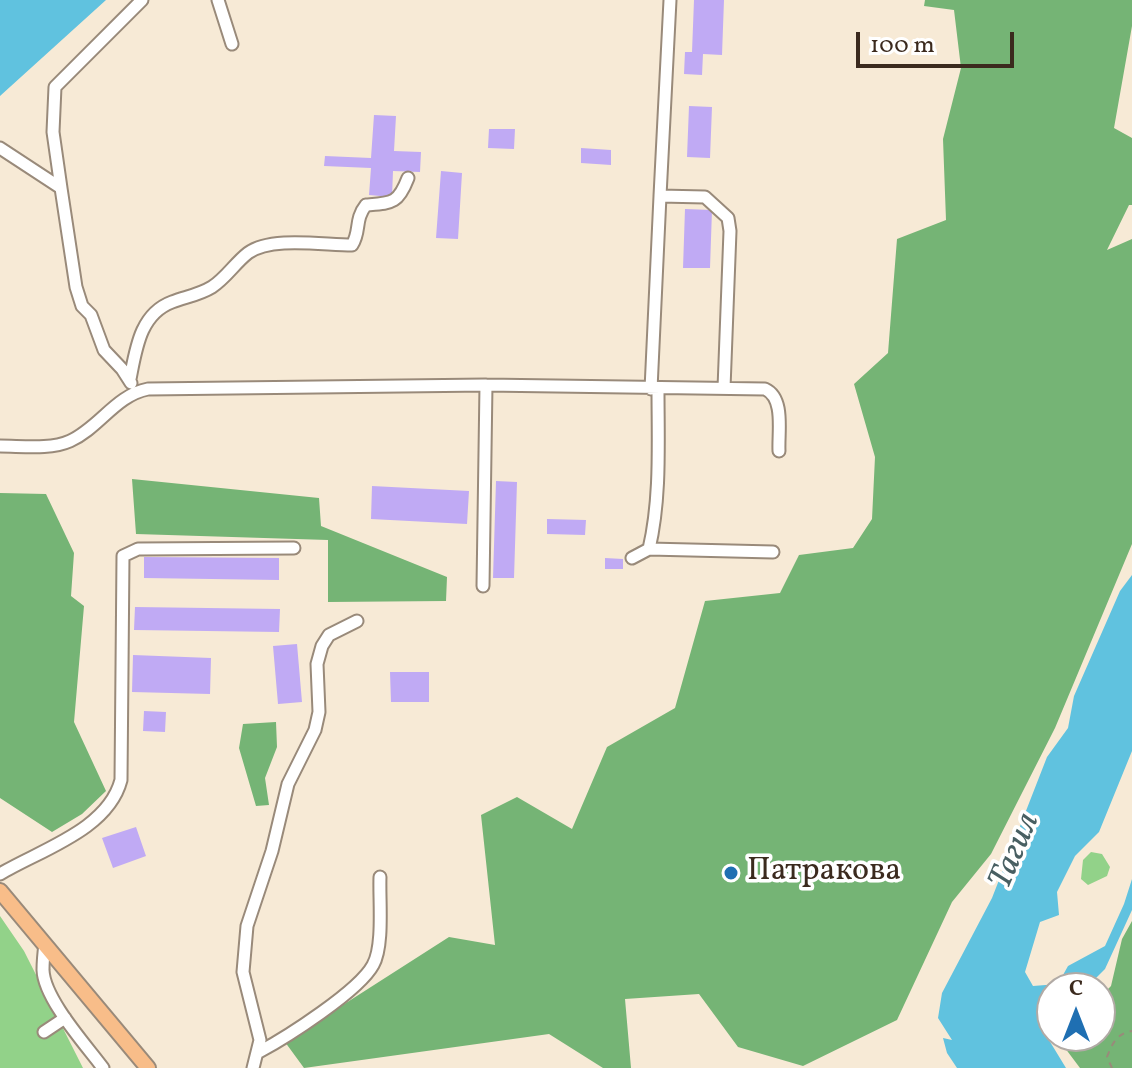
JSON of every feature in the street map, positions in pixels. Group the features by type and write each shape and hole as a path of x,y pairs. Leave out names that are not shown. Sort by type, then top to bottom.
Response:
{"main road":[{"path":"0,891 148,1068"}],"lane":[{"path":"142,0 55,87 53,132 82,306 91,315 104,350 132,385 148,389 486,385 765,389 773,392 778,400 779,451"},
{"path":"218,0 232,44"},
{"path":"649,549 658,452 654,389 670,0"},
{"path":"0,148 61,188"},
{"path":"0,446 69,442 132,385 136,348 146,320 159,307 214,286 251,251 264,245 352,245 356,239 357,217 366,205 390,203 401,197 408,178"},
{"path":"660,196 705,197 728,218 724,388"},
{"path":"483,586 486,385"},
{"path":"0,874 84,827 100,815 118,793 121,780 123,556 138,549 294,548"},
{"path":"632,558 649,549 773,552"},
{"path":"253,1068 259,1052 257,1026 243,972 247,926 272,851 288,784 315,730 319,712 317,664 322,646 329,635 357,621"},
{"path":"259,1052 291,1035 366,975 374,963 380,877"},
{"path":"45,944 43,973 65,1018 103,1068"},
{"path":"44,1032 65,1018"}],"path":[{"path":"1112,1068 1107,1057 1112,1044 1123,1032 1132,1031"}],"green space":[{"path":"925,0 1132,0 1132,26 1114,128 1132,138 1132,205 1129,205 1107,250 1132,239 1132,544 1055,728 991,854 952,902 897,1020 803,1066 738,1047 699,994 625,999 631,1068 603,1068 549,1034 304,1068 285,1042 449,937 495,945 481,815 517,797 572,829 607,747 675,708 705,601 780,593 799,555 853,548 872,519 875,457 854,384 888,353 897,239 946,220 943,139 961,68 954,10 924,6"},
{"path":"132,479 319,498 321,526 447,577 446,601 328,602 328,540 136,534"},
{"path":"0,493 46,494 74,553 71,596 84,606 74,722 106,791 82,814 52,832 0,798"},
{"path":"276,722 277,747 265,778 269,805 256,806 239,748 243,724"},
{"path":"1091,852 1102,854 1110,867 1107,876 1088,885 1081,879 1083,860"},
{"path":"0,916 24,951 83,1068 0,1068"},
{"path":"1132,921 1132,1068 1080,1068 1068,1052 1116,1052 1114,972 1122,939"}],"water":[{"path":"0,0 106,0 0,96"},
{"name":"Тагил","path":"1132,575 1132,751 1099,832 1075,856 1057,892 1059,915 1040,922 1025,972 1033,986 1036,986 1036,1052 1056,1052 1066,1068 957,1068 947,1053 943,1038 952,1040 938,1018 942,993 992,898 1047,757 1068,728 1074,696 1120,591"},
{"path":"1132,879 1132,910 1102,972 1065,972 1068,966 1105,946"}],"building":[{"path":"694,0 724,0 722,55 703,54 702,75 684,74 685,52 692,52"},
{"path":"689,106 712,107 710,158 687,157"},
{"path":"374,115 396,116 394,151 421,152 420,172 393,171 392,197 369,195 371,168 324,166 325,156 371,158"},
{"path":"489,129 515,129 514,149 488,148"},
{"path":"581,148 611,150 611,165 581,163"},
{"path":"441,171 462,173 458,239 436,238"},
{"path":"685,209 712,210 710,268 683,268"},
{"path":"496,481 517,482 514,578 493,578"},
{"path":"372,486 469,491 467,524 371,519"},
{"path":"547,519 586,520 585,535 547,534"},
{"path":"144,557 279,558 279,580 144,578"},
{"path":"605,558 623,559 623,569 605,569"},
{"path":"135,607 280,609 279,632 134,630"},
{"path":"297,644 302,702 278,704 273,646"},
{"path":"133,655 211,658 210,694 132,692"},
{"path":"390,672 429,672 429,702 391,702"},
{"path":"144,711 166,712 165,732 143,731"},
{"path":"136,827 146,856 113,868 102,838"}],"place":[{"name":"Патракова","path":"731,873"}]}
